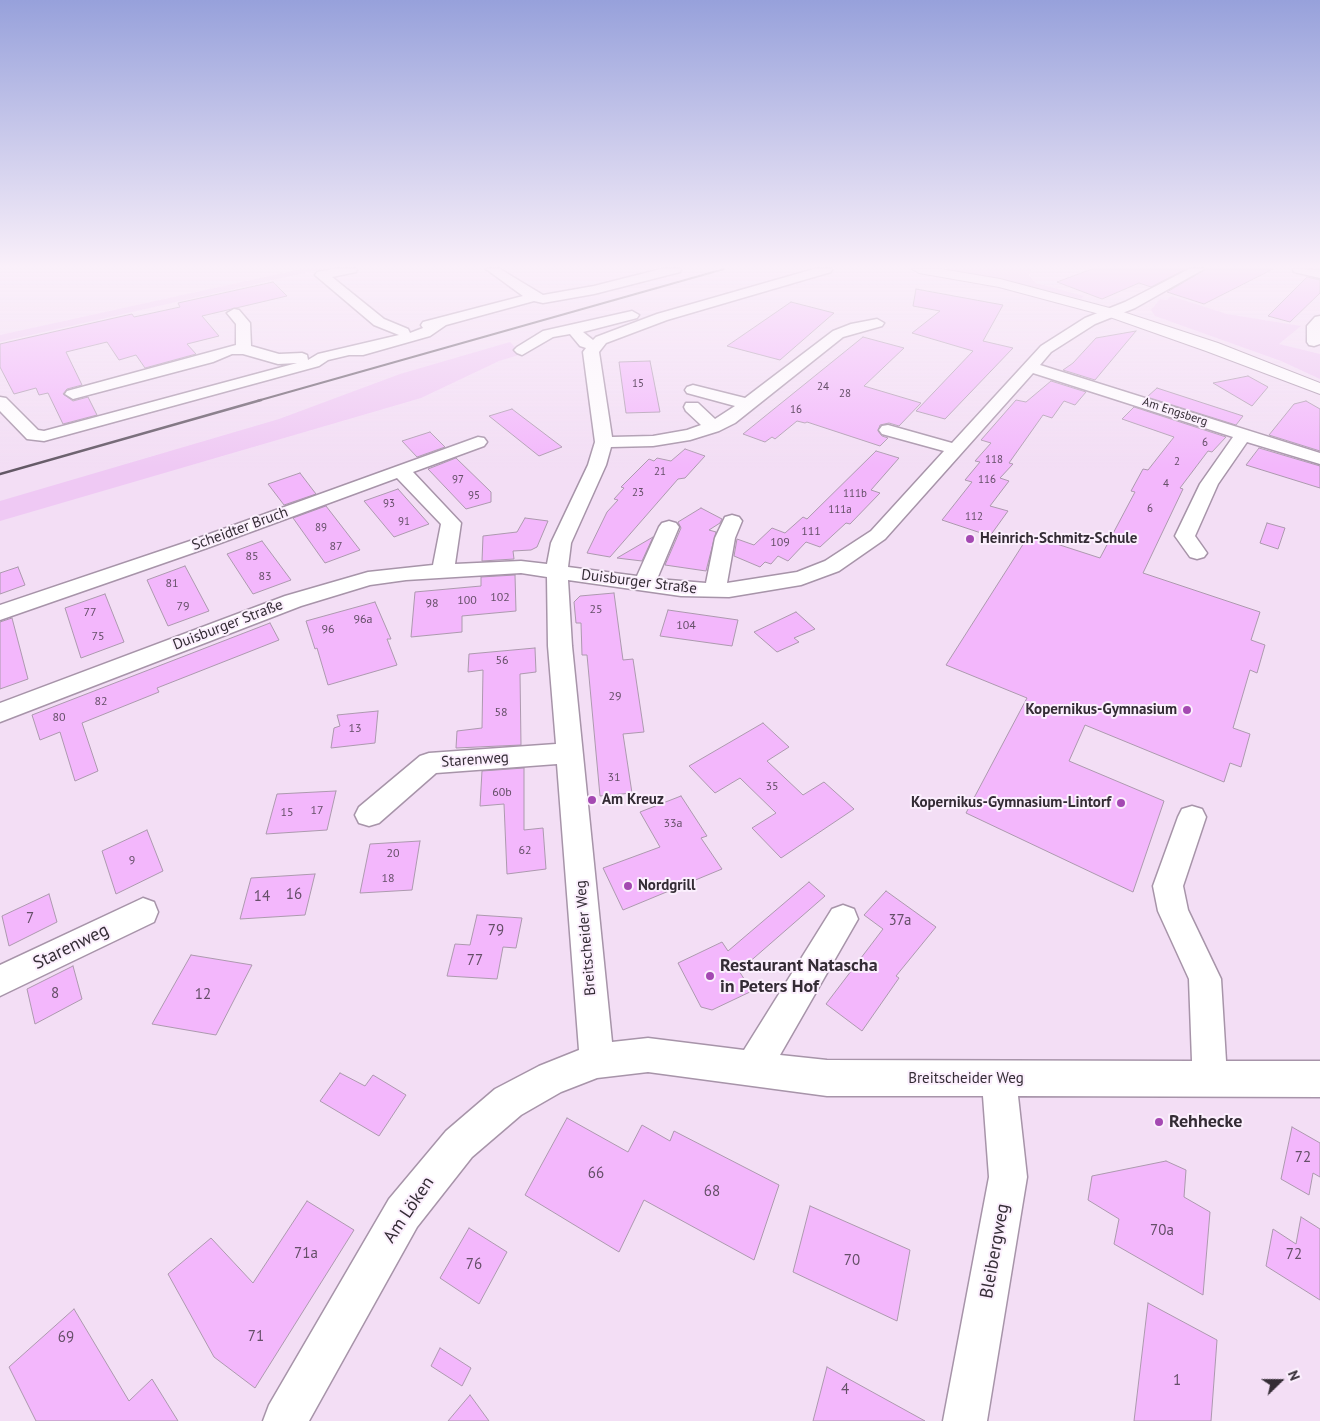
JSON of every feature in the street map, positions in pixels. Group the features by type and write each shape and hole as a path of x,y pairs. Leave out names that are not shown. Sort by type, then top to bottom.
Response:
{"main road":[{"path":"1178,335 1320,389"}],"street":[{"path":"243,335 244,349"},
{"path":"74,394 208,360 229,350 244,349 278,359 294,359 389,335"},
{"path":"0,402 33,435 44,436 314,363 322,357 349,350 363,350 419,335"},
{"path":"522,350 546,335"},
{"path":"578,335 585,343 595,345 610,335"},
{"path":"604,442 653,441 690,435 713,427 729,418 836,335"},
{"name":"Duisburger Straße","path":"0,713 293,600 368,580 443,570 521,567 681,589 729,590 801,578 832,566 878,535 1029,367 1049,347 1067,335"},
{"path":"1314,335 1314,342"},
{"name":"Breitscheider Weg","path":"595,345 591,352 591,364 604,442 597,465 561,543 557,571 560,646 597,1061 648,1055 826,1078 1320,1079"},
{"name":"Am Engsberg","path":"1029,367 1320,460"},
{"path":"713,427 692,398 747,404"},
{"path":"888,430 956,449"},
{"path":"1196,553 1185,536 1209,484 1243,435"},
{"name":"Scheidter Bruch","path":"0,613 478,442"},
{"path":"401,471 451,523 443,570"},
{"path":"715,590 725,538 732,521"},
{"path":"644,584 669,527"},
{"name":"Starenweg","path":"369,815 429,763 569,753"},
{"path":"1192,817 1168,886 1173,911 1205,978 1210,1079"},
{"name":"Starenweg","path":"0,981 143,912"},
{"path":"752,1069 843,919"},
{"name":"Am Löken","path":"285,1421 403,1213 459,1144 508,1102 551,1078 597,1061"},
{"name":"Bleibergweg","path":"965,1421 1008,1176 1000,1079"}],"shaded area":[{"path":"0,335 29,335 0,342"},
{"path":"1209,335 1290,335 1279,344 1320,354 1320,379 1281,361"},
{"path":"510,342 522,354 499,361 421,398 0,521 0,501 279,419 400,374"}],"building":[{"path":"38,335 219,336 187,344 196,354 145,368 136,355 119,360 107,342 66,352 82,385 67,389 63,394 73,401 88,397 97,415 63,424 48,393 39,395 36,388 14,394 0,367 0,344"},
{"path":"743,335 808,335 780,360 727,346"},
{"path":"920,335 986,335 983,341 1013,348 945,419 916,411 973,351"},
{"path":"1111,335 1132,335 1095,380 1063,370 1073,363 1096,338"},
{"path":"863,337 904,348 864,386 921,403 899,426 889,423 880,425 878,431 882,436 888,438 880,446 807,422 797,421 775,439 772,437 765,442 743,434"},
{"path":"650,361 660,412 626,413 619,362"},
{"path":"1248,376 1268,387 1252,406 1213,383"},
{"path":"1051,381 1086,392 1075,405 1064,401 1052,418 1043,415 1009,463 1013,464 1000,478 1009,481 990,506 1008,511 990,536 942,520 972,482 965,480 980,462 975,461 991,443 981,440 1016,400 1026,402"},
{"path":"1157,388 1243,416 1236,425 1147,397"},
{"path":"1306,401 1320,409 1320,451 1269,435 1294,404"},
{"name":"Kopernikus-Gymnasium","path":"1134,407 1226,437 1212,452 1208,451 1180,488 1183,489 1143,573 1260,612 1251,640 1265,645 1257,673 1250,670 1233,728 1250,734 1241,767 1230,763 1224,782 1085,725 1069,761 1164,801 1133,892 966,813 1027,698 946,665 1029,535 1100,558 1135,492 1131,491 1143,469 1148,470 1174,437 1122,419"},
{"path":"512,409 562,447 539,456 489,416"},
{"path":"430,432 445,447 417,457 402,441"},
{"path":"1259,448 1320,466 1320,488 1246,465"},
{"path":"685,449 705,456 685,478 678,479 610,557 587,553 607,512 618,500 614,499 624,488 621,487 649,459 654,461 657,458 671,461"},
{"path":"876,451 899,458 871,490 880,493 850,524 846,523 820,547 806,542 788,561 778,556 771,564 765,562 760,567 734,556 737,539 754,545 772,528 785,533 803,517 807,519"},
{"path":"456,458 491,492 491,502 466,509 428,469"},
{"path":"300,473 316,494 284,505 268,484"},
{"path":"398,489 429,524 394,537 364,501"},
{"path":"326,506 360,550 325,563 293,518"},
{"path":"701,508 722,519 720,523 709,530 716,532 706,571 665,565 681,528 678,522"},
{"path":"525,518 548,521 537,547 531,550 513,551 514,559 482,561 483,536 517,532"},
{"path":"1267,523 1285,528 1278,549 1260,543"},
{"path":"653,537 642,561 617,558"},
{"path":"262,541 291,580 253,594 227,554"},
{"path":"185,566 209,611 168,626 147,580"},
{"path":"18,567 25,585 0,594 0,573"},
{"path":"515,575 516,611 462,616 462,632 411,637 415,592 481,586 481,577"},
{"path":"614,593 623,660 633,659 644,732 623,734 632,793 600,796 587,655 582,655 581,623 576,623 574,602 580,596"},
{"path":"105,594 124,642 81,658 65,608"},
{"path":"375,602 391,639 387,639 397,665 328,685 317,648 315,649 306,621"},
{"path":"668,610 738,620 732,646 660,636"},
{"path":"796,612 815,629 794,638 799,642 777,652 754,632"},
{"path":"12,618 28,679 0,689 0,622"},
{"path":"270,623 279,640 157,688 159,692 82,723 98,771 75,781 60,732 40,740 32,715"},
{"path":"535,648 536,672 520,674 521,745 456,748 457,731 482,728 483,670 468,672 469,654"},
{"path":"378,711 375,743 331,748 334,728 340,726 337,715"},
{"path":"763,723 789,747 767,761 803,795 824,782 854,809 781,858 752,828 776,813 740,778 715,793 689,766"},
{"path":"524,768 524,830 543,828 546,869 507,874 504,804 480,806 482,771"},
{"path":"336,791 327,830 266,834 277,794"},
{"path":"681,796 707,836 701,838 722,869 623,910 603,868 660,847 640,812"},
{"path":"147,830 163,871 116,894 102,851"},
{"path":"420,841 412,890 360,893 370,844"},
{"path":"315,874 305,915 240,919 251,878"},
{"path":"809,882 825,896 739,971 752,991 712,1010 701,1007 678,963 722,942 728,951"},
{"path":"886,891 936,927 896,976 899,978 862,1031 826,1004 883,929 864,915"},
{"path":"49,894 57,922 9,946 2,916"},
{"path":"477,915 522,918 516,948 503,947 497,979 447,976 455,944 470,945"},
{"path":"191,955 252,965 216,1035 152,1024"},
{"path":"73,966 82,999 35,1024 27,989"},
{"path":"340,1073 365,1086 373,1075 406,1095 379,1136 320,1101"},
{"path":"567,1118 628,1152 642,1125 670,1141 674,1131 779,1185 754,1260 644,1200 619,1252 525,1195"},
{"path":"1292,1127 1320,1143 1320,1177 1313,1173 1309,1195 1281,1179"},
{"path":"1166,1161 1186,1170 1184,1197 1210,1212 1203,1295 1114,1244 1119,1219 1088,1200 1092,1176"},
{"path":"307,1201 354,1230 255,1388 214,1357 168,1274 211,1238 253,1283"},
{"path":"810,1206 910,1250 897,1321 793,1272"},
{"path":"1301,1217 1320,1229 1320,1300 1266,1266 1273,1229 1296,1244"},
{"path":"469,1228 507,1252 479,1304 440,1278"},
{"path":"1148,1303 1217,1340 1211,1421 1134,1421"},
{"path":"74,1309 129,1401 152,1379 178,1421 36,1421 9,1367"},
{"path":"440,1348 471,1368 462,1386 431,1366"},
{"path":"827,1367 925,1421 813,1421"},
{"path":"470,1395 489,1421 448,1421"}],"railway":[{"path":"257,401 489,335"},
{"path":"0,474 261,400"}],"place":[{"name":"Heinrich-Schmitz-Schule","path":"970,539"},
{"name":"Kopernikus-Gymnasium","path":"1187,710"},
{"name":"Am Kreuz","path":"592,800"},
{"name":"Kopernikus-Gymnasium-Lintorf","path":"1121,803"},
{"name":"Nordgrill","path":"628,886"},
{"name":"Restaurant Natascha in Peters Hof","path":"710,976"},
{"name":"Rehhecke","path":"1159,1122"}]}
